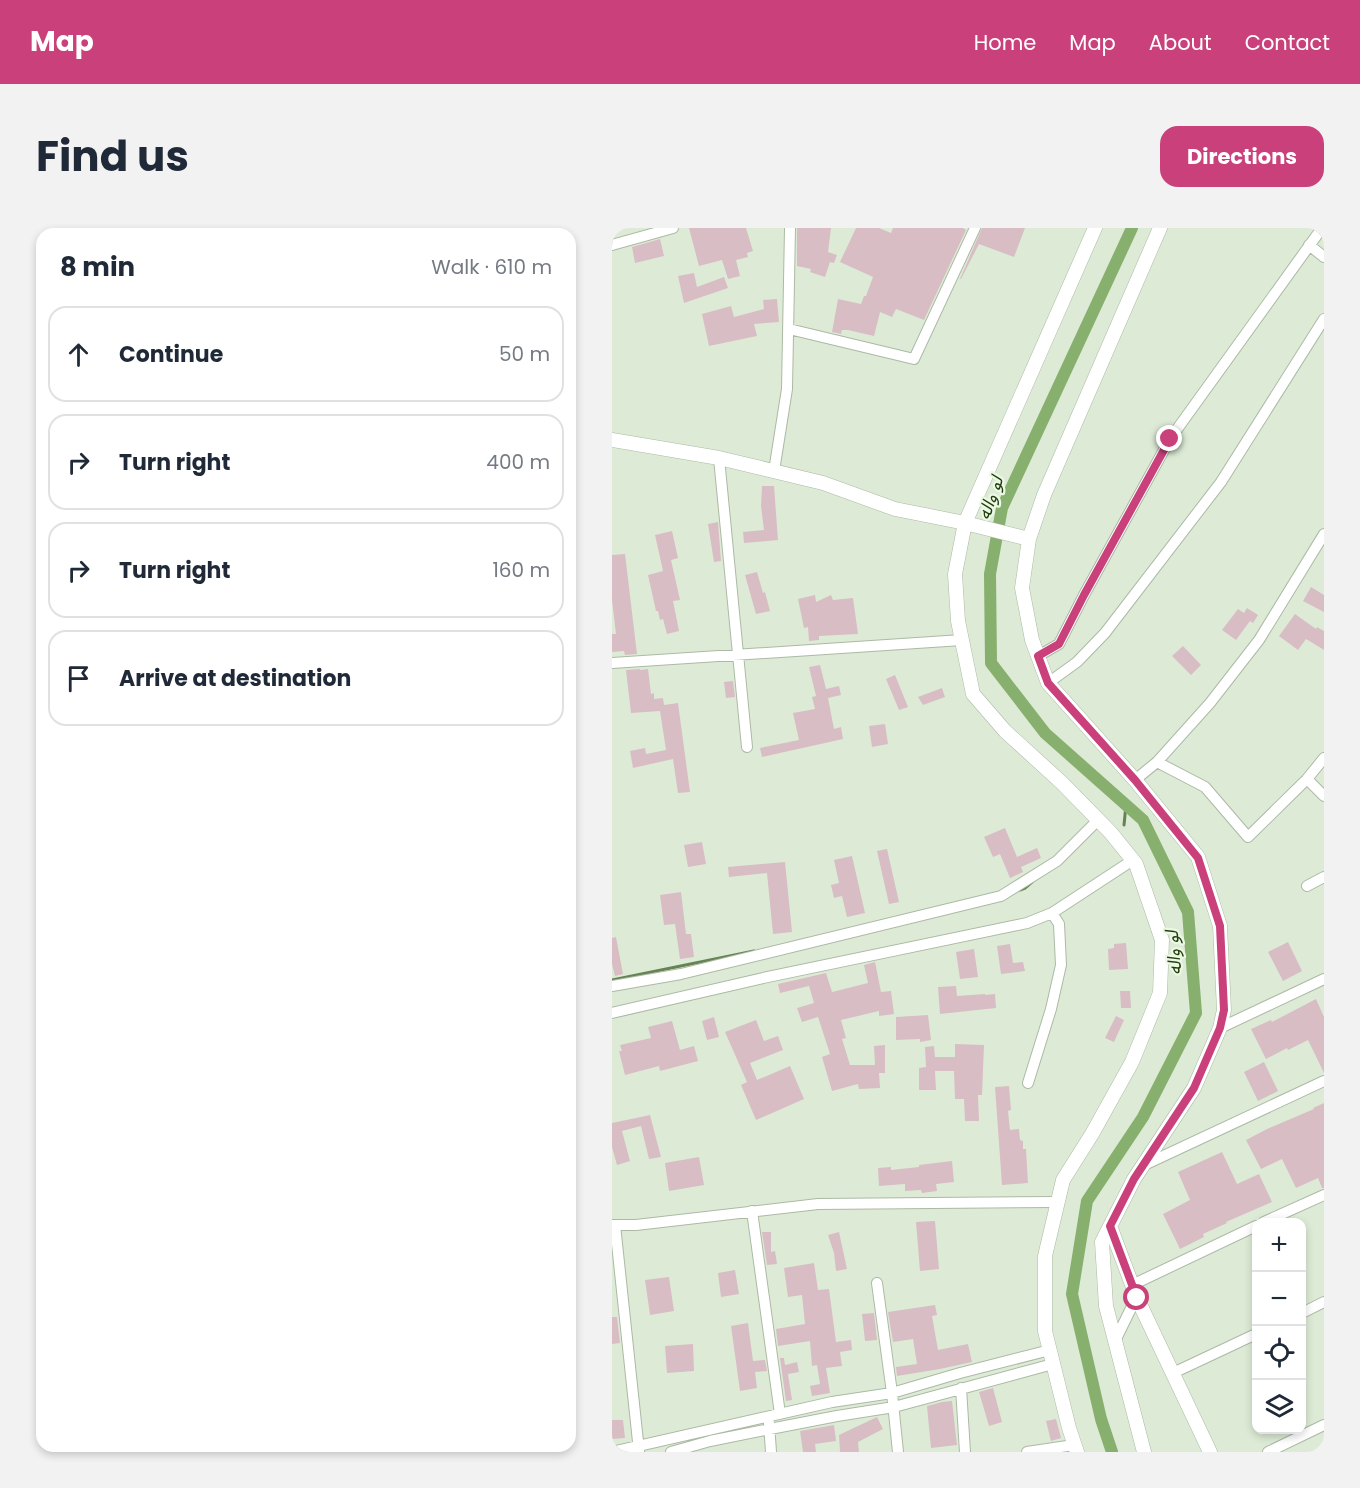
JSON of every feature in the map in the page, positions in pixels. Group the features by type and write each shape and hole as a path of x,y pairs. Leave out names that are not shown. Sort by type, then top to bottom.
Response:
{"street":[{"path":"612,245 673,228"},
{"path":"774,471 788,389 790,228"},
{"path":"789,328 914,359 975,228"},
{"path":"1027,1452 1076,1448 1045,1331 1045,1256 1063,1180 1092,1134 1132,1062 1160,993 1162,940 1137,864 1111,832 1005,731 973,694 958,621 955,574 972,525 1095,228"},
{"path":"1144,1452 1106,1306 1102,1242 1134,1179 1194,1088 1220,1028 1224,1010 1220,926 1198,858 1135,780 1048,683 1032,640 1022,588 1025,538 1160,228"},
{"path":"1038,656 1059,644 1170,439 1322,228"},
{"path":"1309,245 1324,257"},
{"path":"1048,683 1077,662 1105,633 1221,482 1324,319"},
{"path":"612,440 719,458 774,471 822,483 895,509 1025,538"},
{"path":"719,458 747,747"},
{"path":"1135,780 1157,762 1210,703 1259,640 1324,534"},
{"path":"612,663 962,640"},
{"path":"1157,762 1205,787 1248,837 1307,779 1324,758"},
{"path":"1307,779 1324,795"},
{"path":"612,987 681,974 1001,896 1057,861 1098,820"},
{"path":"612,1013 763,978 1027,922 1052,913 1133,860"},
{"path":"1307,886 1324,877"},
{"path":"1028,1083 1051,1009 1061,965 1059,924 1052,913"},
{"path":"1220,1028 1324,979"},
{"path":"1142,1166 1324,1081"},
{"path":"1273,1218 1324,1194"},
{"path":"639,1449 614,1225 636,1225 818,1204 1057,1202"},
{"path":"752,1212 774,1415 770,1429 771,1452"},
{"path":"1110,1226 1173,1373 1210,1452"},
{"path":"1115,1341 1137,1287 1252,1229"},
{"path":"877,1283 898,1452"},
{"path":"1306,1310 1324,1302"},
{"path":"1173,1373 1252,1336"},
{"path":"671,1452 770,1429 894,1407 962,1388 1051,1357"},
{"path":"612,1452 639,1449 832,1402 892,1393 960,1373 1051,1357"},
{"path":"962,1388 965,1452"},
{"path":"1268,1452 1324,1425"}],"building":[{"path":"689,228 746,228 753,251 747,253 748,257 736,260 740,276 728,279 722,260 699,266"},
{"path":"797,228 831,228 828,252 837,255 834,263 830,262 825,277 810,272 811,269 797,266"},
{"path":"856,228 879,228 891,233 893,228 963,228 966,230 924,320 896,309 892,317 880,312 874,336 848,330 842,330 841,334 832,332 838,299 861,304 873,277 840,262"},
{"path":"982,228 1025,228 1014,257 979,244 960,279"},
{"path":"660,239 664,256 635,263 632,247"},
{"path":"694,273 697,287 724,277 728,288 684,303 678,276"},
{"path":"777,299 779,322 754,324 757,336 709,346 702,314 731,306 734,317 764,309 763,300"},
{"path":"762,486 774,486 778,540 744,543 743,532 764,530 761,506"},
{"path":"718,522 721,561 714,562 708,524"},
{"path":"672,531 678,558 671,560 680,600 673,601 679,631 667,634 663,619 660,620 658,611 656,611 648,575 663,571 655,535"},
{"path":"625,554 637,654 625,655 624,651 612,652 612,634 616,634 612,600 612,555"},
{"path":"757,572 770,611 756,614 745,575"},
{"path":"1311,587 1324,595 1324,612 1303,601"},
{"path":"815,595 816,602 831,595 833,600 853,598 858,634 819,636 819,640 809,641 808,627 804,628 798,599"},
{"path":"1247,608 1258,615 1253,623 1250,621 1236,640 1222,630 1238,609 1244,613"},
{"path":"1295,614 1316,629 1317,627 1324,631 1324,650 1306,639 1298,650 1279,636"},
{"path":"1183,646 1201,665 1191,675 1172,656"},
{"path":"820,665 826,689 839,686 841,695 828,698 834,729 841,727 843,739 762,757 760,748 799,740 793,713 815,709 812,697 816,696 809,667"},
{"path":"648,669 651,694 654,693 654,699 663,698 664,705 678,703 690,792 678,793 673,759 633,768 630,751 645,748 646,754 666,750 660,711 631,713 626,670"},
{"path":"895,675 908,707 899,710 886,679"},
{"path":"733,681 735,697 726,698 724,682"},
{"path":"942,688 945,697 923,705 918,697"},
{"path":"885,724 888,744 872,747 869,726"},
{"path":"1005,828 1017,857 1037,848 1041,858 1021,867 1023,872 1010,878 1000,854 993,857 984,837"},
{"path":"702,842 706,864 688,867 684,845"},
{"path":"887,849 899,902 889,904 877,851"},
{"path":"852,856 865,913 847,917 842,896 834,898 831,885 839,883 834,860"},
{"path":"785,862 792,932 773,934 767,873 729,877 728,867"},
{"path":"681,892 686,934 691,934 694,957 680,959 675,924 664,925 660,895"},
{"path":"616,937 623,974 615,976 612,964 612,938"},
{"path":"1288,942 1302,971 1283,981 1268,952"},
{"path":"1126,943 1128,969 1109,970 1108,949 1114,948 1114,944"},
{"path":"1010,944 1013,963 1023,962 1025,971 1001,974 997,946"},
{"path":"974,949 978,977 960,979 956,952"},
{"path":"875,962 881,992 891,991 894,1014 879,1016 879,1011 841,1020 846,1038 842,1039 850,1065 875,1065 874,1046 885,1045 885,1073 879,1073 880,1088 859,1089 858,1084 832,1091 822,1057 830,1054 818,1017 802,1022 797,1008 814,1003 809,986 780,993 778,984 826,973 832,992 868,983 864,965"},
{"path":"956,986 957,996 995,994 996,1008 940,1014 938,987"},
{"path":"1120,991 1130,991 1131,1008 1121,1008"},
{"path":"1316,999 1324,1017 1324,1073 1308,1040 1266,1059 1251,1029 1271,1020 1272,1022"},
{"path":"928,1015 931,1040 920,1042 920,1039 896,1040 896,1017"},
{"path":"1116,1016 1124,1020 1114,1042 1105,1038"},
{"path":"714,1017 719,1037 707,1040 702,1021"},
{"path":"756,1020 764,1041 778,1036 783,1050 750,1063 757,1080 790,1066 804,1099 756,1120 741,1085 747,1082 725,1032"},
{"path":"672,1021 680,1050 694,1046 698,1061 660,1071 659,1066 625,1075 619,1051 622,1051 620,1045 651,1038 648,1027"},
{"path":"955,1044 984,1045 982,1095 978,1095 979,1121 965,1121 964,1099 955,1099 954,1071 935,1071 936,1090 919,1090 919,1068 926,1067 925,1047 934,1046 935,1057 955,1057"},
{"path":"1264,1062 1278,1091 1258,1101 1244,1072"},
{"path":"1009,1086 1010,1130 1019,1129 1023,1149 1026,1149 1028,1183 1002,1185 995,1087"},
{"path":"1324,1103 1324,1188 1318,1178 1296,1188 1282,1159 1261,1169 1246,1140"},
{"path":"650,1115 661,1157 649,1159 641,1126 622,1131 630,1161 617,1165 612,1147 612,1123"},
{"path":"1222,1152 1237,1184 1259,1174 1272,1202 1226,1222 1180,1249 1163,1214 1190,1200 1178,1172"},
{"path":"699,1157 704,1185 669,1191 665,1163"},
{"path":"952,1161 954,1182 936,1184 937,1191 922,1193 921,1190 905,1191 905,1184 879,1186 878,1168 891,1167 891,1170"},
{"path":"935,1221 939,1269 920,1271 916,1222"},
{"path":"762,1232 771,1232 771,1252 775,1251 777,1264 767,1265"},
{"path":"839,1232 847,1269 836,1271 834,1253 828,1235"},
{"path":"814,1263 818,1290 829,1289 836,1342 851,1340 852,1350 840,1352 842,1366 826,1368 830,1393 812,1396 810,1386 820,1384 817,1365 812,1366 810,1341 778,1346 776,1329 805,1324 802,1295 788,1297 784,1268"},
{"path":"735,1270 739,1294 721,1297 718,1273"},
{"path":"669,1277 674,1311 650,1315 645,1280"},
{"path":"935,1305 937,1315 932,1316 938,1350 968,1344 972,1362 897,1376 896,1367 917,1364 913,1339 893,1342 888,1312"},
{"path":"874,1313 877,1340 865,1341 862,1314"},
{"path":"612,1317 617,1317 620,1343 612,1344"},
{"path":"748,1323 753,1361 765,1360 767,1371 755,1372 757,1388 740,1391 731,1326"},
{"path":"693,1344 694,1371 667,1373 665,1346"},
{"path":"780,1358 784,1358 785,1365 797,1362 799,1372 788,1374 792,1400 786,1401"},
{"path":"993,1388 1002,1422 989,1426 979,1392"},
{"path":"952,1401 957,1445 931,1448 927,1406"},
{"path":"877,1417 883,1429 858,1442 859,1452 840,1452 839,1435"},
{"path":"1056,1419 1061,1438 1051,1441 1046,1421"},
{"path":"612,1420 623,1420 625,1438 612,1439"},
{"path":"834,1425 836,1441 815,1444 816,1452 803,1452 800,1431"}],"waterway":[{"name":"لو واله","path":"1112,1452 1101,1419 1072,1294 1087,1201 1143,1117 1196,1013 1188,912 1143,820 1045,733 991,663 990,574 1002,508 1132,228"},
{"path":"1124,825 1126,805"},
{"path":"1020,890 1032,882"},
{"path":"612,980 754,951"}],"route":[{"path":"1137,1298 1110,1226 1134,1179 1194,1088 1220,1028 1224,1010 1220,926 1198,858 1135,780 1048,683 1038,656 1059,644 1170,439"}]}
